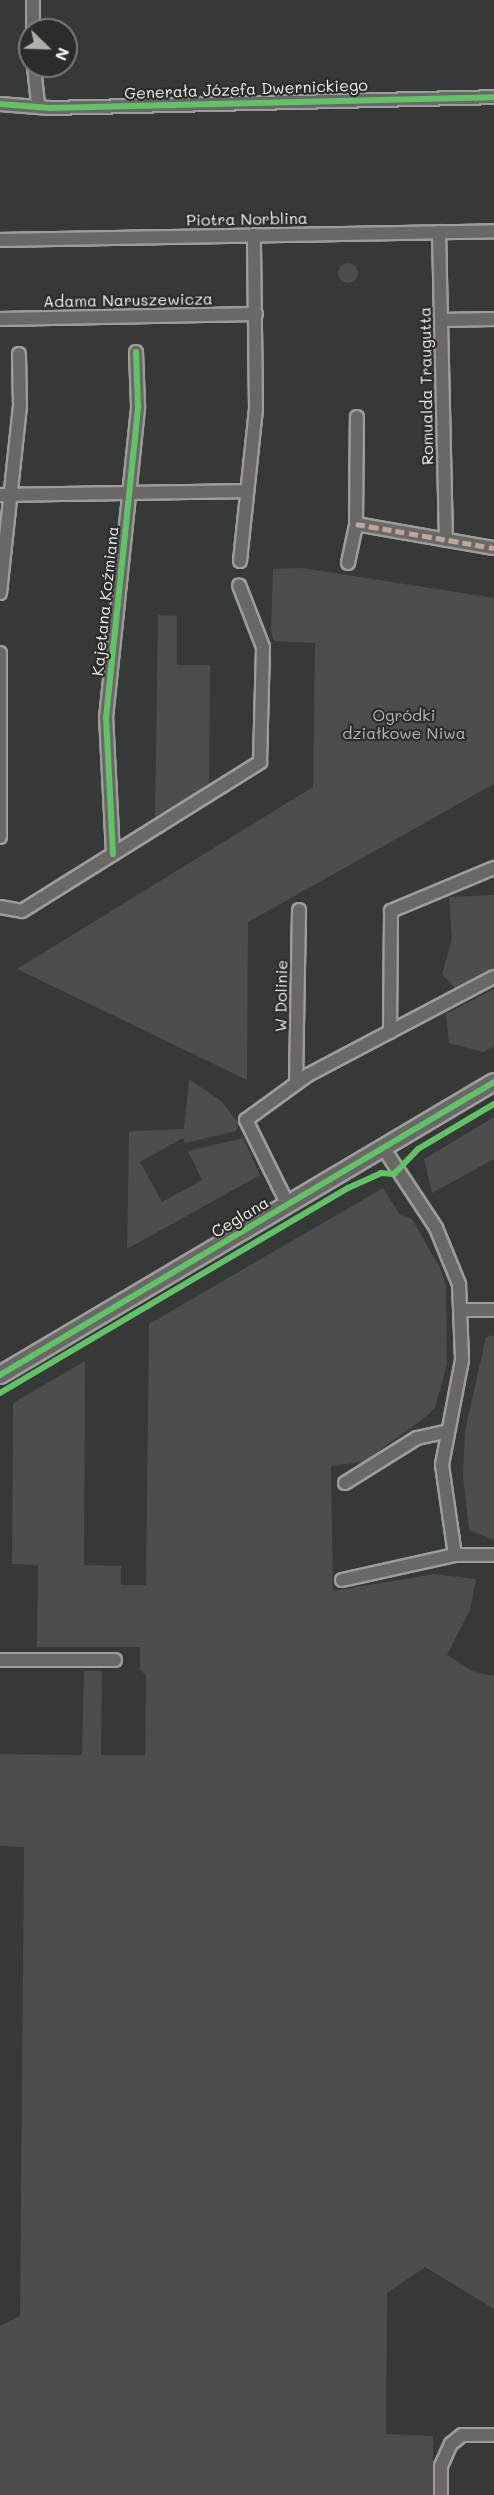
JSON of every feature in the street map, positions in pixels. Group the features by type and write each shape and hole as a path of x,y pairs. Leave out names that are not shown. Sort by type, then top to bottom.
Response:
{"street":[{"path":"33,0 33,18"},
{"path":"35,78 38,104"},
{"name":"Generała Józefa Dwernickiego","path":"0,104 38,104 50,108 494,97"},
{"name":"Piotra Norblina","path":"0,240 494,231"},
{"name":"Romualda Traugutta","path":"439,232 446,540"},
{"path":"240,561 256,409 254,235"},
{"name":"Adama Naruszewicza","path":"0,319 256,314"},
{"path":"441,320 494,320"},
{"name":"Kajetana Koźmiana","path":"113,854 106,718 138,406 136,352"},
{"path":"0,593 5,496 20,407 19,354"},
{"path":"348,563 356,524 357,417"},
{"path":"5,496 248,491"},
{"path":"356,524 494,548"},
{"path":"0,907 22,911 260,762 263,647 239,585"},
{"path":"0,653 0,837"},
{"path":"390,1032 391,911 494,868"},
{"name":"W Dolinie","path":"296,1083 299,910"},
{"path":"288,1205 246,1120 296,1083 494,977"},
{"name":"Ceglana","path":"0,1375 494,1082"},
{"path":"384,1149 445,1245 464,1310 462,1360 445,1432 443,1488 455,1555"},
{"path":"464,1310 494,1310"},
{"path":"345,1483 417,1438 445,1432"},
{"path":"342,1580 455,1555 494,1555"},
{"path":"0,1660 115,1660"},
{"path":"441,2495 441,2466 451,2444 462,2435 494,2435"}],"green space":[{"path":"348,263 355,266 358,273 355,280 348,283 341,280 338,273 341,266"},
{"name":"Ogródki działkowe Niwa","path":"302,568 494,598 494,784 248,922 247,1080 17,969 313,787 315,643 274,641 271,632 273,569"},
{"path":"158,615 177,616 177,665 210,665 209,788 155,820"},
{"path":"494,895 494,967 455,988 442,974 452,939 449,897"},
{"path":"494,989 494,1046 483,1052 449,1043 446,1014"},
{"path":"189,1079 221,1101 239,1123 236,1131 185,1143 183,1138 140,1162 162,1202 202,1180 188,1151 243,1138 260,1175 127,1249 129,1131 184,1129"},
{"path":"494,1117 494,1159 432,1193 424,1159"},
{"path":"383,1188 400,1215 412,1219 440,1268 446,1285 447,1364 435,1408 423,1419 363,1462 331,1466 333,1591 434,1574 476,1579 470,1610 447,1655 472,1671 494,1676 494,2309 425,2267 387,2293 386,2434 433,2436 433,2495 0,2495 0,2326 20,2316 24,1847 0,1846 0,1754 82,1755 84,1671 102,1671 101,1755 145,1755 146,1675 140,1670 140,1647 37,1647 38,1565 12,1564 13,1403 85,1361 84,1565 121,1566 121,1585 146,1585 149,1324"},
{"path":"494,1335 494,1540 469,1530 463,1476 465,1431 486,1337"}],"marked path":[{"path":"356,524 494,548"}],"cycle path":[{"path":"0,104 50,108 494,97"},
{"path":"113,854 106,718 138,406 136,352"},
{"path":"0,1375 494,1082"},
{"path":"0,1393 348,1188 381,1173 394,1174 418,1149 494,1104"}]}
